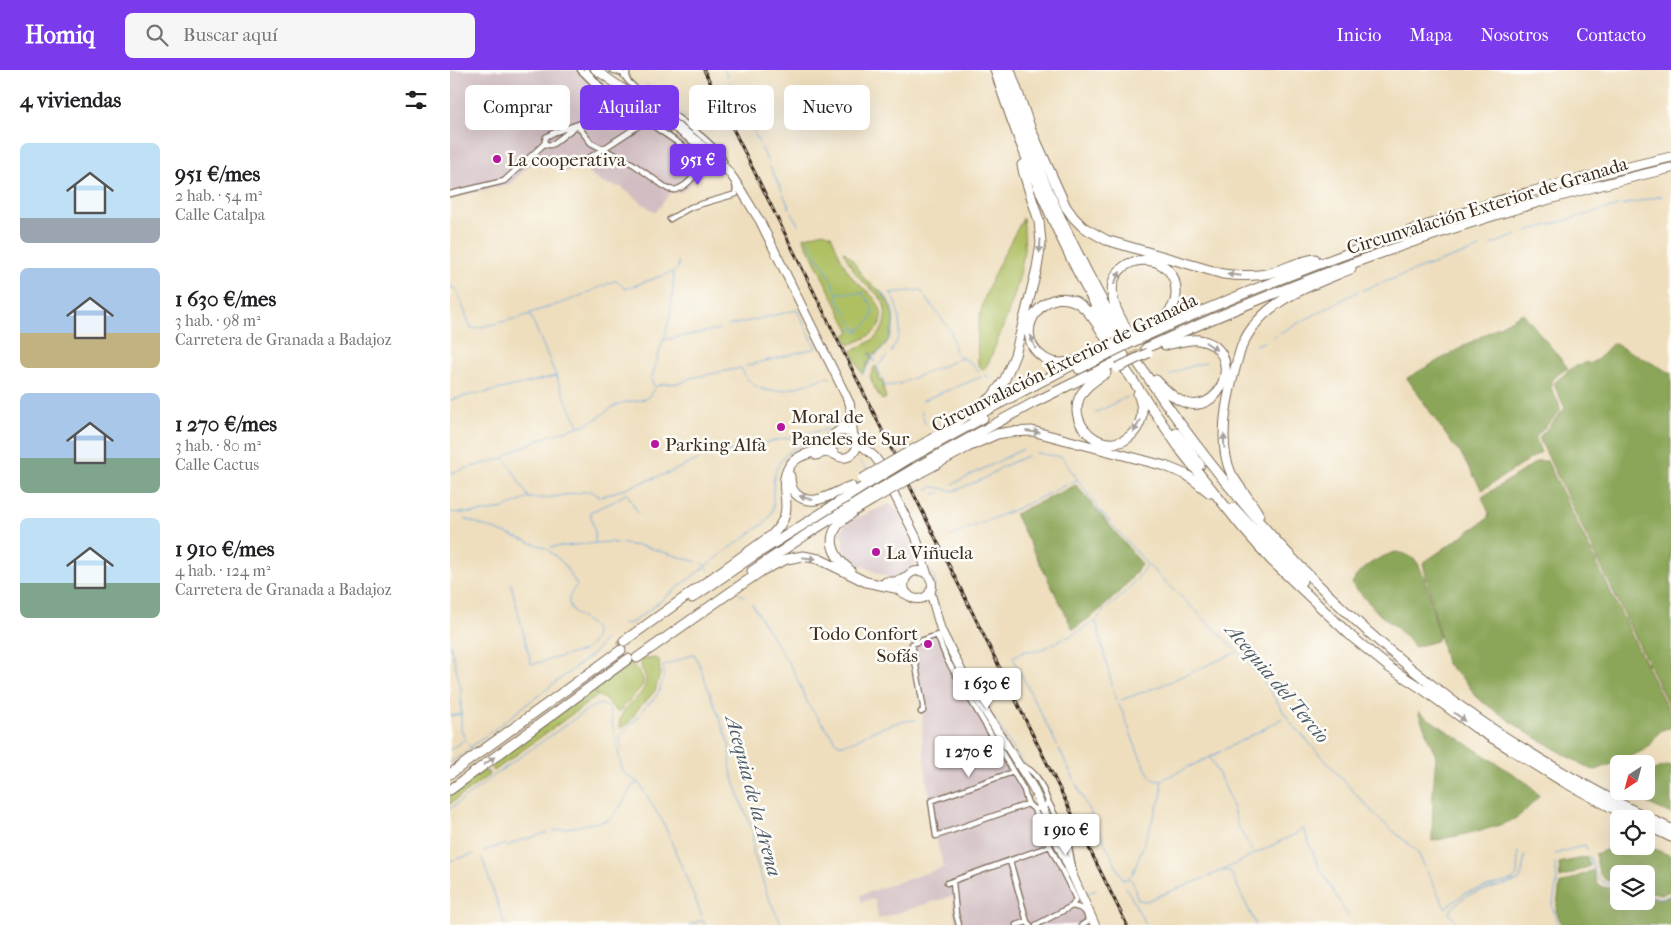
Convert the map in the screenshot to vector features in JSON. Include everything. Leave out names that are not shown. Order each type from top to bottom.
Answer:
[{"type":"highway","points":[[596,70],[618,85]]},
{"type":"highway","points":[[600,70],[620,85]]},
{"type":"highway","points":[[990,70],[1022,165],[1059,249],[1100,328]]},
{"type":"highway","points":[[995,70],[1024,154],[1053,223],[1087,290],[1127,351],[1187,434],[1257,522],[1322,590],[1404,663],[1473,715],[1530,753],[1609,798],[1671,828]]},
{"type":"highway","points":[[1004,70],[1030,146],[1055,207],[1127,351],[1170,425],[1227,499],[1264,542],[1330,608],[1424,690]]},
{"type":"highway","points":[[1010,70],[1064,214],[1099,284],[1123,323]]},
{"type":"highway","points":[[679,128],[724,164],[739,179],[757,212],[846,397],[852,414],[853,434],[857,442],[874,456],[880,464]]},
{"type":"highway","points":[[1034,136],[1066,207],[1083,227],[1106,240],[1223,274],[1236,276],[1260,275],[1306,260],[1315,259]]},
{"type":"highway","name":"Circunvalación Exterior de Granada","points":[[632,658],[710,599],[783,549],[1033,403],[1127,351],[1221,303],[1324,262],[1489,204],[1551,186],[1671,157]]},
{"type":"highway","points":[[724,164],[740,193],[760,221]]},
{"type":"highway","points":[[909,456],[992,397],[1005,379],[1014,355],[1037,268],[1041,243],[1039,221],[1022,165]]},
{"type":"highway","name":"Circunvalación Exterior de Granada","points":[[622,646],[864,482],[909,456],[1018,399],[1127,351],[1281,290],[1406,244],[1581,190],[1671,168]]},
{"type":"highway","points":[[1148,328],[1315,259],[1433,218],[1489,204]]},
{"type":"highway","points":[[1165,345],[1252,308],[1451,230]]},
{"type":"highway","points":[[1127,351],[1123,323],[1113,299],[1112,291],[1115,279],[1118,273],[1128,264],[1151,260],[1159,263],[1171,273],[1174,280],[1175,302],[1168,314],[1148,328],[1127,351],[1106,373],[1083,392],[1080,398],[1078,418],[1084,431],[1089,436],[1103,442],[1110,443],[1122,440],[1132,434],[1140,423],[1142,402],[1133,380],[1127,351]]},
{"type":"highway","points":[[1259,515],[1236,482],[1224,451],[1225,419],[1237,360],[1244,339],[1262,315],[1282,300],[1312,285]]},
{"type":"highway","points":[[1100,328],[1086,309],[1073,300],[1058,298],[1045,303],[1035,312],[1032,318],[1030,339],[1042,356],[1048,360],[1061,363],[1088,357],[1127,351],[1165,345],[1190,339],[1197,339],[1210,343],[1223,359],[1225,379],[1220,390],[1204,402],[1191,404],[1178,400],[1127,351],[1100,328]]},
{"type":"highway","points":[[930,440],[1088,357]]},
{"type":"highway","points":[[938,462],[1036,408],[1106,373]]},
{"type":"highway","points":[[1133,380],[1182,452],[1241,526]]},
{"type":"highway","points":[[1156,380],[1221,470],[1259,515],[1304,563],[1374,632],[1436,686],[1511,739],[1562,770],[1671,828]]},
{"type":"highway","points":[[839,431],[852,414]]},
{"type":"highway","points":[[760,544],[777,529],[784,519],[787,505],[785,481],[790,464],[799,457],[819,450],[830,440],[834,433],[847,430],[853,434]]},
{"type":"highway","points":[[917,471],[997,434],[1020,431],[1049,435],[1176,470],[1204,488],[1277,566],[1352,637],[1390,668],[1476,728],[1530,762],[1617,810]]},
{"type":"highway","points":[[830,440],[830,447],[834,454]]},
{"type":"highway","points":[[853,454],[856,450],[857,442]]},
{"type":"highway","points":[[864,482],[823,498],[809,500],[799,496],[791,487],[790,482],[791,472],[797,464],[807,458],[820,454],[834,454],[843,457],[864,453],[874,456]]},
{"type":"highway","points":[[450,774],[556,696],[561,690],[706,581],[851,486]]},
{"type":"highway","points":[[894,492],[908,518],[931,582],[930,591],[939,632],[966,682],[1018,765],[1028,788],[1042,808],[1076,888],[1095,925]]},
{"type":"highway","points":[[873,497],[838,526],[833,536],[833,550],[839,560],[858,574],[876,581],[896,582],[914,571],[920,549]]},
{"type":"highway","points":[[450,790],[632,658],[810,538],[854,512]]},
{"type":"highway","points":[[763,570],[787,559],[811,557],[829,563],[866,582],[895,588],[912,598],[924,597],[930,591]]},
{"type":"highway","points":[[914,571],[927,574]]},
{"type":"highway","points":[[906,577],[904,588],[908,595]]},
{"type":"highway","points":[[921,598],[936,612]]},
{"type":"highway","points":[[1655,829],[1671,837]]},
{"type":"street","points":[[580,70],[594,85]]},
{"type":"street","points":[[586,70],[599,85]]},
{"type":"street","points":[[602,85],[604,77],[614,70],[622,72],[627,80],[700,136],[721,155],[724,164]]},
{"type":"street","points":[[627,85],[628,70]]},
{"type":"street","points":[[544,144],[553,144],[580,123]]},
{"type":"street","points":[[450,194],[504,181],[544,144],[545,139],[553,133],[580,124]]},
{"type":"street","points":[[577,125],[586,139],[601,149],[637,167],[668,188],[675,190],[690,180],[699,165],[698,160],[696,155],[659,130]]},
{"type":"street","points":[[580,164],[632,130]]},
{"type":"street","points":[[672,130],[682,135]]},
{"type":"street","points":[[675,130],[724,164]]},
{"type":"street","points":[[670,219],[691,207],[740,193]]},
{"type":"street","points":[[921,712],[923,711],[923,705],[912,644],[939,632]]},
{"type":"street","points":[[939,632],[938,641],[952,668],[1013,772],[1028,788]]},
{"type":"street","points":[[1018,765],[1028,768],[1034,773],[1068,841],[1076,888],[1076,899],[1072,906],[1036,925]]},
{"type":"street","points":[[1013,772],[931,801],[936,836],[1028,804]]},
{"type":"street","points":[[1028,788],[1040,785]]},
{"type":"street","points":[[1028,788],[1026,797],[1028,804],[1033,807],[1042,808],[1046,806],[1048,801]]},
{"type":"street","points":[[1033,807],[1043,826],[1050,846],[1076,888]]},
{"type":"street","points":[[947,883],[1050,846]]},
{"type":"street","points":[[1010,861],[1028,923],[1016,925]]},
{"type":"street","points":[[953,882],[959,925]]},
{"type":"street","points":[[1072,906],[1082,908],[1089,914],[1088,921],[1083,925]]},
{"type":"shaded area","points":[[450,70],[579,70],[602,85],[580,85],[580,130],[667,130],[706,158],[695,181],[681,192],[670,193],[655,213],[621,187],[602,183],[581,167],[561,174],[544,152],[510,184],[450,198]]},
{"type":"shaded area","points":[[889,504],[898,509],[918,555],[917,563],[913,568],[893,579],[850,560],[846,556],[843,547],[843,539],[838,534],[846,524],[854,519]]},
{"type":"shaded area","points":[[938,633],[972,700],[1052,843],[1091,925],[956,925],[952,896],[878,919],[875,898],[862,902],[860,895],[944,867],[932,825],[922,740],[923,711],[910,642]]},
{"type":"green space","points":[[1023,218],[1024,246],[1019,279],[1000,335],[989,362],[983,370],[978,364],[980,314],[995,272]]},
{"type":"green space","points":[[823,232],[831,235],[848,272],[874,298],[881,312],[880,325],[876,330],[872,334],[849,345],[845,335],[850,332],[803,238]]},
{"type":"green space","points":[[843,251],[852,260],[864,278],[882,293],[892,312],[893,320],[890,337],[879,351],[872,356],[871,353],[869,354],[872,359],[862,374],[851,351],[868,343],[881,331],[884,325],[885,308],[879,297],[855,272]]},
{"type":"green space","points":[[1523,313],[1568,368],[1555,377],[1551,384],[1560,411],[1535,438],[1541,452],[1482,490],[1461,454],[1407,378]]},
{"type":"green space","points":[[1613,343],[1671,373],[1671,711],[1539,438],[1565,408],[1555,387],[1555,382],[1572,368],[1587,362],[1589,364],[1598,359]]},
{"type":"green space","points":[[875,366],[880,378],[878,379],[879,381],[882,380],[884,387],[886,398],[882,400],[870,376]]},
{"type":"green space","points":[[1538,461],[1547,461],[1671,716],[1671,728],[1666,728],[1660,732],[1644,750],[1634,755],[1610,755],[1610,765],[1596,770],[1590,769],[1526,732],[1477,698],[1467,683],[1446,663],[1423,563],[1487,519],[1489,513],[1482,497]]},
{"type":"green space","points":[[1076,485],[1141,563],[1128,582],[1111,600],[1073,629],[1015,514]]},
{"type":"green space","points":[[1396,552],[1412,558],[1420,568],[1439,637],[1436,641],[1415,647],[1395,626],[1380,615],[1352,584],[1364,568],[1384,556]]},
{"type":"green space","points":[[655,658],[659,660],[660,673],[655,691],[637,710],[629,723],[620,728],[620,719],[624,712],[642,692],[645,685],[646,677],[639,661]]},
{"type":"green space","points":[[631,663],[642,675],[643,685],[617,712],[606,700],[597,695],[594,690]]},
{"type":"green space","points":[[593,690],[597,696],[494,771],[490,766]]},
{"type":"green space","points":[[1418,712],[1530,785],[1539,796],[1522,813],[1508,822],[1487,829],[1432,841],[1436,757]]},
{"type":"green space","points":[[1671,765],[1671,814],[1647,803],[1646,800],[1655,800],[1655,770]]},
{"type":"green space","points":[[485,770],[489,775],[450,804],[450,795]]},
{"type":"green space","points":[[1610,847],[1610,855],[1655,855],[1655,849],[1671,856],[1671,891],[1661,894],[1655,893],[1655,865],[1610,865],[1610,881],[1603,878],[1599,871],[1595,854]]},
{"type":"green space","points":[[1587,857],[1590,866],[1560,878],[1559,863]]},
{"type":"green space","points":[[1593,870],[1598,884],[1610,888],[1610,910],[1655,910],[1655,898],[1660,899],[1671,896],[1671,925],[1562,925],[1556,911],[1560,884]]},
{"type":"waterway","points":[[724,70],[728,77]]},
{"type":"waterway","points":[[646,84],[689,119]]},
{"type":"waterway","points":[[753,130],[759,143]]},
{"type":"waterway","points":[[761,147],[768,162]]},
{"type":"waterway","points":[[770,167],[782,191]]},
{"type":"waterway","points":[[783,194],[790,209]]},
{"type":"waterway","points":[[1622,205],[1662,196]]},
{"type":"waterway","points":[[1527,231],[1618,206]]},
{"type":"waterway","points":[[792,213],[798,225]]},
{"type":"waterway","points":[[1490,245],[1517,235]]},
{"type":"waterway","points":[[807,239],[829,276],[837,293],[838,301],[848,316]]},
{"type":"waterway","points":[[1363,290],[1480,248]]},
{"type":"waterway","points":[[530,313],[568,301],[614,281],[617,281],[625,289],[676,270],[678,268],[678,261]]},
{"type":"waterway","points":[[664,340],[670,317],[674,277],[672,273]]},
{"type":"waterway","points":[[450,286],[457,291],[471,328],[530,314],[567,402],[579,425]]},
{"type":"waterway","points":[[890,293],[921,290],[923,294]]},
{"type":"waterway","points":[[1280,333],[1359,291]]},
{"type":"waterway","points":[[872,358],[886,344],[893,328],[894,320],[893,311],[889,303],[884,294],[879,292]]},
{"type":"waterway","points":[[838,293],[864,293]]},
{"type":"waterway","points":[[857,331],[864,327],[873,313],[870,304],[862,293]]},
{"type":"waterway","points":[[891,293],[899,315],[900,330],[891,352]]},
{"type":"waterway","points":[[925,297],[951,331],[955,352],[971,363],[979,372]]},
{"type":"waterway","points":[[727,326],[797,310],[816,348],[746,366]]},
{"type":"waterway","points":[[850,320],[853,324]]},
{"type":"waterway","points":[[849,331],[855,327],[858,332]]},
{"type":"waterway","points":[[654,386],[651,380],[663,340],[719,329]]},
{"type":"waterway","points":[[1256,345],[1264,342]]},
{"type":"waterway","points":[[870,354],[875,362]]},
{"type":"waterway","points":[[887,356],[877,367],[885,386],[899,384],[962,358]]},
{"type":"waterway","points":[[862,375],[873,359]]},
{"type":"waterway","points":[[1169,376],[1182,369],[1206,362]]},
{"type":"waterway","points":[[450,473],[504,458],[508,454],[543,438],[590,423],[617,405],[648,397],[654,387],[663,384],[681,383],[690,378],[741,368],[749,380],[758,387],[768,390],[779,391],[827,377],[830,378]]},
{"type":"waterway","points":[[984,375],[993,379]]},
{"type":"waterway","points":[[450,400],[556,376]]},
{"type":"waterway","points":[[921,401],[981,377]]},
{"type":"waterway","points":[[1095,413],[1127,397]]},
{"type":"waterway","points":[[921,411],[925,424]]},
{"type":"waterway","points":[[505,458],[529,498],[546,498],[590,491],[601,497],[671,472],[706,456],[828,429]]},
{"type":"waterway","points":[[622,624],[631,623],[636,620],[763,524],[772,512],[775,474],[785,455],[797,446],[826,436]]},
{"type":"waterway","points":[[843,437],[851,443]]},
{"type":"waterway","points":[[835,440],[844,444],[850,450]]},
{"type":"waterway","points":[[953,484],[1023,449]]},
{"type":"waterway","name":"Acequia del Tercio","points":[[1036,453],[1062,457],[1101,512],[1147,564],[1238,652],[1264,682],[1291,723],[1378,818],[1417,851],[1445,908],[1465,893],[1513,880],[1517,875],[1518,852]]},
{"type":"waterway","points":[[927,489],[934,487],[954,491],[985,478],[1002,467],[1027,456]]},
{"type":"waterway","points":[[860,461],[869,472]]},
{"type":"waterway","points":[[950,536],[1014,510],[1077,480]]},
{"type":"waterway","points":[[934,494],[941,492]]},
{"type":"waterway","points":[[595,542],[590,512],[613,502],[627,493],[638,513]]},
{"type":"waterway","points":[[450,512],[487,512],[507,507],[528,498]]},
{"type":"waterway","points":[[465,519],[546,548],[563,563],[577,585],[569,599],[570,606],[594,629],[596,634],[594,640],[583,651],[531,663],[511,584]]},
{"type":"waterway","points":[[551,547],[609,542],[646,547],[697,562]]},
{"type":"waterway","points":[[923,546],[925,554]]},
{"type":"waterway","points":[[702,563],[709,570]]},
{"type":"waterway","points":[[1098,618],[1138,578],[1146,565]]},
{"type":"waterway","points":[[930,570],[935,579],[934,592],[945,631]]},
{"type":"waterway","points":[[740,594],[745,597]]},
{"type":"waterway","points":[[752,604],[793,670],[808,704],[838,744],[851,742],[893,724],[916,720]]},
{"type":"waterway","points":[[1057,745],[1013,658],[1014,656],[1026,651],[1038,651],[1096,621],[1116,701]]},
{"type":"waterway","points":[[450,763],[594,653],[605,639]]},
{"type":"waterway","points":[[450,644],[461,688],[461,729],[466,742]]},
{"type":"waterway","points":[[1121,700],[1160,686],[1237,652]]},
{"type":"waterway","name":"Acequia de la Arena","points":[[621,748],[620,739],[622,733],[655,698],[659,691],[664,675],[663,666],[694,654],[729,744],[731,771],[753,831],[753,851],[768,897],[782,925]]},
{"type":"waterway","points":[[969,679],[1025,764]]},
{"type":"waterway","points":[[582,699],[586,703]]},
{"type":"waterway","points":[[1118,703],[1145,767],[1150,776],[1156,781],[1160,780]]},
{"type":"waterway","points":[[492,777],[588,709],[599,704],[604,705],[609,709],[622,769],[624,773],[639,783],[664,824],[702,916]]},
{"type":"waterway","points":[[450,716],[461,714]]},
{"type":"waterway","points":[[1059,749],[1123,880],[1129,878],[1134,884],[1139,900],[1146,901],[1215,874],[1254,854],[1238,826],[1228,793],[1210,757],[1282,718]]},
{"type":"waterway","points":[[450,750],[464,740]]},
{"type":"waterway","points":[[468,744],[473,749]]},
{"type":"waterway","points":[[1129,877],[1133,873],[1162,794],[1161,780],[1210,757]]},
{"type":"waterway","points":[[1029,772],[1035,782]]},
{"type":"waterway","points":[[450,809],[491,778]]},
{"type":"waterway","points":[[553,831],[609,820],[622,804],[633,785],[639,783]]},
{"type":"waterway","points":[[1037,787],[1045,803]]},
{"type":"waterway","points":[[1048,811],[1064,847]]},
{"type":"waterway","points":[[1255,854],[1303,828],[1319,867],[1348,916]]},
{"type":"waterway","points":[[507,847],[515,842],[547,833]]},
{"type":"waterway","points":[[484,851],[506,844]]},
{"type":"waterway","points":[[1555,854],[1585,845],[1587,850]]},
{"type":"waterway","points":[[450,861],[474,854]]},
{"type":"waterway","points":[[1589,855],[1595,873],[1601,880],[1610,885]]},
{"type":"waterway","points":[[1458,925],[1449,913],[1455,905],[1468,895],[1518,881],[1521,877],[1525,856]]},
{"type":"waterway","points":[[482,858],[505,925]]},
{"type":"waterway","points":[[1555,863],[1557,882],[1552,907],[1559,925]]},
{"type":"waterway","points":[[1075,866],[1081,886]]},
{"type":"waterway","points":[[1221,871],[1230,871],[1256,925]]},
{"type":"waterway","points":[[1126,887],[1146,925]]},
{"type":"waterway","points":[[1085,894],[1097,890]]},
{"type":"waterway","points":[[1655,897],[1661,898],[1671,895]]},
{"type":"waterway","points":[[689,925],[703,920],[705,925]]},
{"type":"tunnel","points":[[1138,349],[1144,360]]},
{"type":"tunnel","points":[[1132,352],[1138,363]]},
{"type":"tunnel","points":[[618,646],[624,641]]},
{"type":"railway","points":[[704,70],[1127,925]]},
{"type":"place","name":"La cooperativa","points":[[497,159]]},
{"type":"place","name":"Moral de Paneles de Sur","points":[[781,427]]},
{"type":"place","name":"Parking Alfa","points":[[655,444]]},
{"type":"place","name":"La Viñuela","points":[[876,552]]},
{"type":"place","name":"Todo Confort Sofás","points":[[928,644]]}]
